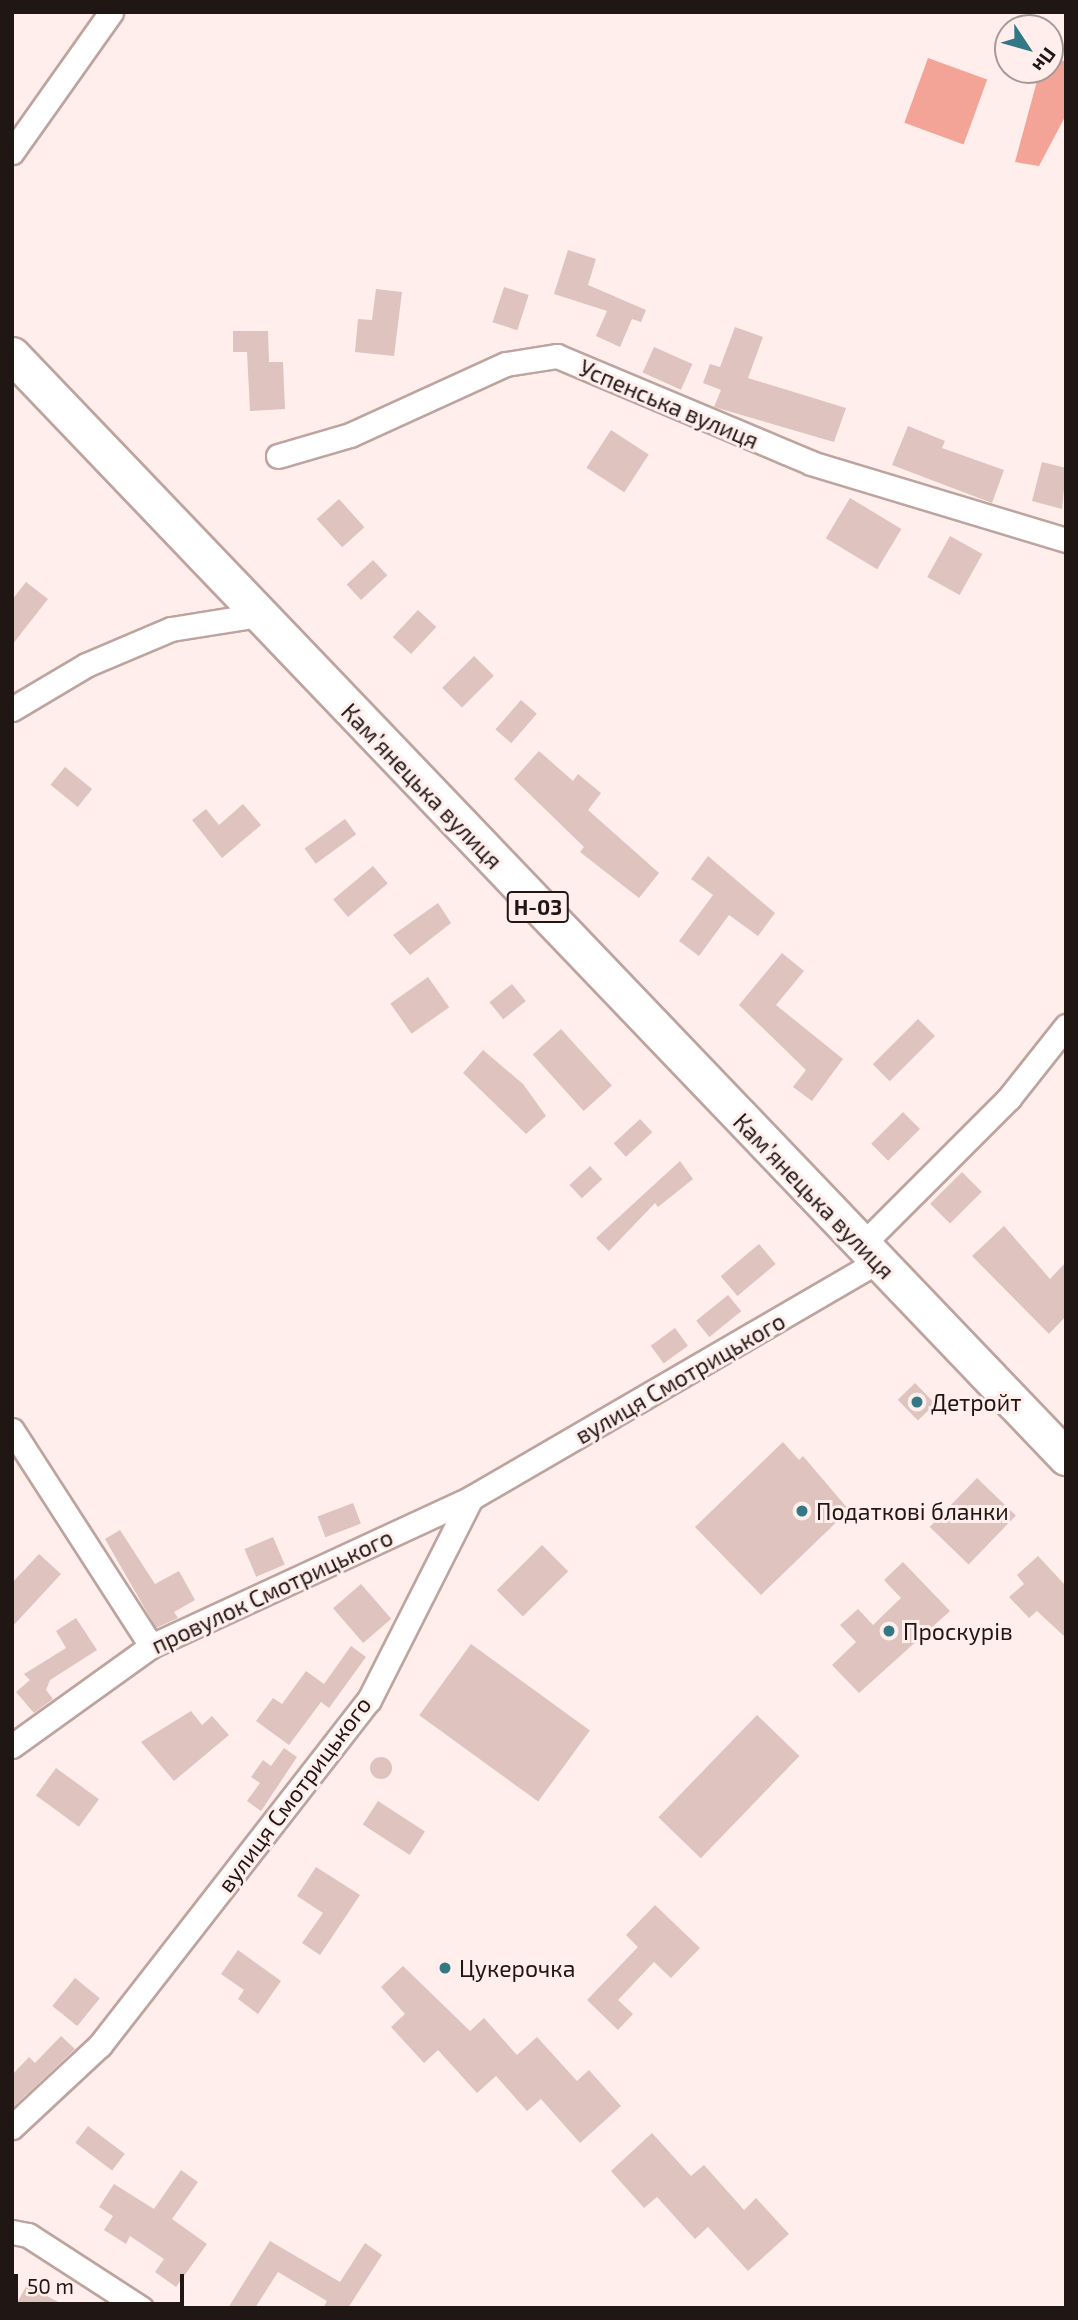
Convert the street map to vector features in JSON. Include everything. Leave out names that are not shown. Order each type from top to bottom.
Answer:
[{"type":"main road","name":"Камʼянецька вулиця","points":[[12,355],[1066,1457]]},
{"type":"street","points":[[12,152],[111,12]]},
{"type":"street","name":"Успенська вулиця","points":[[278,456],[349,435],[506,364],[557,356],[811,463],[1066,540]]},
{"type":"street","points":[[12,709],[86,665],[171,629],[258,615]]},
{"type":"street","name":"вулиця Смотрицького","points":[[12,2127],[100,2045],[369,1700],[471,1498],[869,1254],[1009,1098],[1066,1026]]},
{"type":"street","points":[[12,1430],[151,1646]]},
{"type":"street","name":"провулок Смотрицького","points":[[12,1746],[151,1646],[471,1498]]},
{"type":"street","points":[[12,2232],[28,2235],[141,2308]]},
{"type":"shaded area","points":[[928,58],[987,80],[964,144],[904,123]]},
{"type":"shaded area","points":[[1066,61],[1066,115],[1039,166],[1015,162],[1036,84],[1064,84]]},
{"type":"building","points":[[568,250],[596,259],[588,285],[646,310],[641,322],[632,319],[620,347],[596,336],[607,311],[554,294]]},
{"type":"building","points":[[504,287],[529,295],[517,330],[493,322]]},
{"type":"building","points":[[376,289],[402,292],[394,356],[355,352],[358,319],[372,320]]},
{"type":"building","points":[[735,327],[763,337],[748,378],[846,408],[834,442],[714,407],[721,390],[703,383],[710,364],[720,367]]},
{"type":"building","points":[[233,331],[268,331],[269,362],[283,362],[285,409],[250,411],[247,352],[233,352]]},
{"type":"building","points":[[654,347],[692,364],[681,390],[643,373]]},
{"type":"building","points":[[908,426],[945,441],[942,448],[1004,470],[992,503],[892,465]]},
{"type":"building","points":[[611,430],[649,455],[624,492],[586,468]]},
{"type":"building","points":[[1042,462],[1066,468],[1062,509],[1032,501]]},
{"type":"building","points":[[850,498],[901,529],[877,569],[826,538]]},
{"type":"building","points":[[339,499],[364,527],[342,547],[317,519]]},
{"type":"building","points":[[950,536],[982,554],[960,595],[927,577]]},
{"type":"building","points":[[373,560],[387,575],[361,600],[347,585]]},
{"type":"building","points":[[26,582],[48,599],[12,645],[12,600]]},
{"type":"building","points":[[418,610],[436,627],[411,654],[393,637]]},
{"type":"building","points":[[474,656],[494,676],[462,708],[442,688]]},
{"type":"building","points":[[521,700],[537,714],[511,743],[495,729]]},
{"type":"building","points":[[539,751],[573,781],[578,774],[601,793],[588,810],[659,873],[639,898],[580,852],[584,847],[514,779]]},
{"type":"building","points":[[65,767],[92,789],[78,807],[51,785]]},
{"type":"building","points":[[243,804],[261,825],[222,858],[192,820],[206,809],[219,825]]},
{"type":"building","points":[[345,819],[356,834],[316,864],[305,848]]},
{"type":"building","points":[[708,856],[775,913],[758,936],[729,915],[699,956],[679,941],[713,895],[691,879]]},
{"type":"building","points":[[373,866],[388,884],[348,917],[333,899]]},
{"type":"building","points":[[438,903],[451,923],[410,955],[393,935]]},
{"type":"building","points":[[782,953],[804,971],[776,1005],[843,1059],[812,1101],[793,1087],[806,1070],[739,1005]]},
{"type":"building","points":[[428,977],[449,1007],[412,1034],[390,1003]]},
{"type":"building","points":[[512,984],[526,1001],[503,1019],[489,1002]]},
{"type":"building","points":[[918,1019],[935,1036],[890,1081],[873,1064]]},
{"type":"building","points":[[561,1029],[612,1085],[584,1111],[533,1054]]},
{"type":"building","points":[[483,1050],[523,1084],[546,1116],[526,1134],[463,1073]]},
{"type":"building","points":[[903,1112],[920,1129],[888,1161],[871,1144]]},
{"type":"building","points":[[640,1119],[652,1132],[626,1157],[614,1144]]},
{"type":"building","points":[[680,1161],[693,1179],[658,1207],[655,1203],[609,1251],[596,1238]]},
{"type":"building","points":[[590,1166],[602,1179],[582,1198],[570,1185]]},
{"type":"building","points":[[962,1172],[982,1192],[950,1224],[930,1204]]},
{"type":"building","points":[[1004,1226],[1050,1279],[1066,1262],[1066,1316],[1049,1334],[972,1256]]},
{"type":"building","points":[[759,1244],[776,1264],[737,1296],[721,1276]]},
{"type":"building","points":[[728,1295],[741,1311],[709,1337],[696,1321]]},
{"type":"building","points":[[675,1328],[688,1346],[664,1363],[651,1346]]},
{"type":"building","points":[[915,1383],[935,1404],[918,1421],[898,1400]]},
{"type":"building","points":[[783,1442],[799,1460],[803,1456],[849,1510],[761,1595],[695,1527]]},
{"type":"building","points":[[977,1478],[1016,1516],[969,1564],[930,1527]]},
{"type":"building","points":[[353,1503],[361,1524],[325,1537],[318,1517]]},
{"type":"building","points":[[120,1530],[155,1584],[179,1571],[195,1600],[174,1612],[178,1618],[156,1628],[105,1539]]},
{"type":"building","points":[[273,1537],[285,1565],[256,1577],[244,1549]]},
{"type":"building","points":[[542,1545],[568,1571],[523,1616],[497,1590]]},
{"type":"building","points":[[39,1554],[61,1574],[12,1627],[12,1583]]},
{"type":"building","points":[[1038,1556],[1066,1586],[1066,1638],[1037,1611],[1029,1618],[1009,1597],[1024,1584],[1017,1575]]},
{"type":"building","points":[[903,1562],[950,1611],[859,1693],[832,1665],[856,1642],[840,1625],[858,1609],[873,1625],[901,1598],[884,1580]]},
{"type":"building","points":[[361,1584],[391,1619],[363,1643],[333,1608]]},
{"type":"building","points":[[76,1618],[97,1650],[50,1680],[46,1690],[53,1699],[34,1713],[16,1692],[30,1680],[24,1674],[66,1648],[56,1631]]},
{"type":"building","points":[[471,1644],[590,1730],[538,1802],[419,1715]]},
{"type":"building","points":[[351,1646],[366,1657],[329,1708],[321,1702],[289,1745],[256,1721],[273,1698],[282,1704],[306,1671],[324,1684]]},
{"type":"building","points":[[191,1711],[202,1725],[212,1716],[229,1735],[174,1781],[141,1742]]},
{"type":"building","points":[[757,1715],[799,1756],[701,1858],[658,1817]]},
{"type":"building","points":[[284,1748],[297,1757],[261,1811],[247,1801],[260,1783],[251,1777],[263,1760],[271,1766]]},
{"type":"building","points":[[381,1757],[389,1760],[392,1768],[389,1776],[381,1779],[373,1776],[370,1768],[373,1760]]},
{"type":"building","points":[[56,1768],[99,1799],[79,1827],[36,1796]]},
{"type":"building","points":[[378,1801],[425,1831],[410,1855],[363,1824]]},
{"type":"building","points":[[316,1867],[360,1895],[320,1955],[302,1943],[323,1913],[297,1896]]},
{"type":"building","points":[[655,1905],[700,1948],[671,1978],[654,1962],[618,2000],[633,2014],[618,2030],[587,2000],[638,1947],[626,1935]]},
{"type":"building","points":[[238,1950],[281,1981],[258,2014],[238,1999],[244,1990],[221,1974]]},
{"type":"building","points":[[403,1966],[470,2031],[484,2018],[517,2055],[537,2037],[577,2081],[589,2070],[621,2106],[580,2143],[541,2099],[527,2111],[496,2076],[477,2093],[438,2050],[424,2063],[391,2027],[405,2014],[381,1987]]},
{"type":"building","points":[[75,1978],[100,1998],[77,2026],[52,2006]]},
{"type":"building","points":[[61,2036],[75,2049],[12,2108],[12,2075],[29,2057],[35,2063]]},
{"type":"building","points":[[88,2126],[125,2154],[112,2170],[75,2143]]},
{"type":"building","points":[[652,2133],[691,2176],[704,2165],[744,2210],[756,2198],[789,2234],[748,2271],[708,2227],[695,2239],[657,2197],[644,2208],[611,2171]]},
{"type":"building","points":[[181,2170],[198,2182],[172,2219],[207,2244],[176,2287],[155,2272],[164,2259],[130,2236],[126,2244],[104,2230],[113,2216],[99,2207],[114,2184],[154,2209]]},
{"type":"building","points":[[270,2241],[340,2282],[365,2243],[382,2255],[348,2308],[323,2308],[327,2301],[278,2272],[255,2308],[228,2308]]},
{"type":"building","points":[[27,2285],[69,2308],[14,2308]]},
{"type":"place","name":"Детройт","points":[[917,1402]]},
{"type":"place","name":"Податкові бланки","points":[[802,1511]]},
{"type":"place","name":"Проскурів","points":[[889,1631]]},
{"type":"place","name":"Цукерочка","points":[[445,1968]]}]
